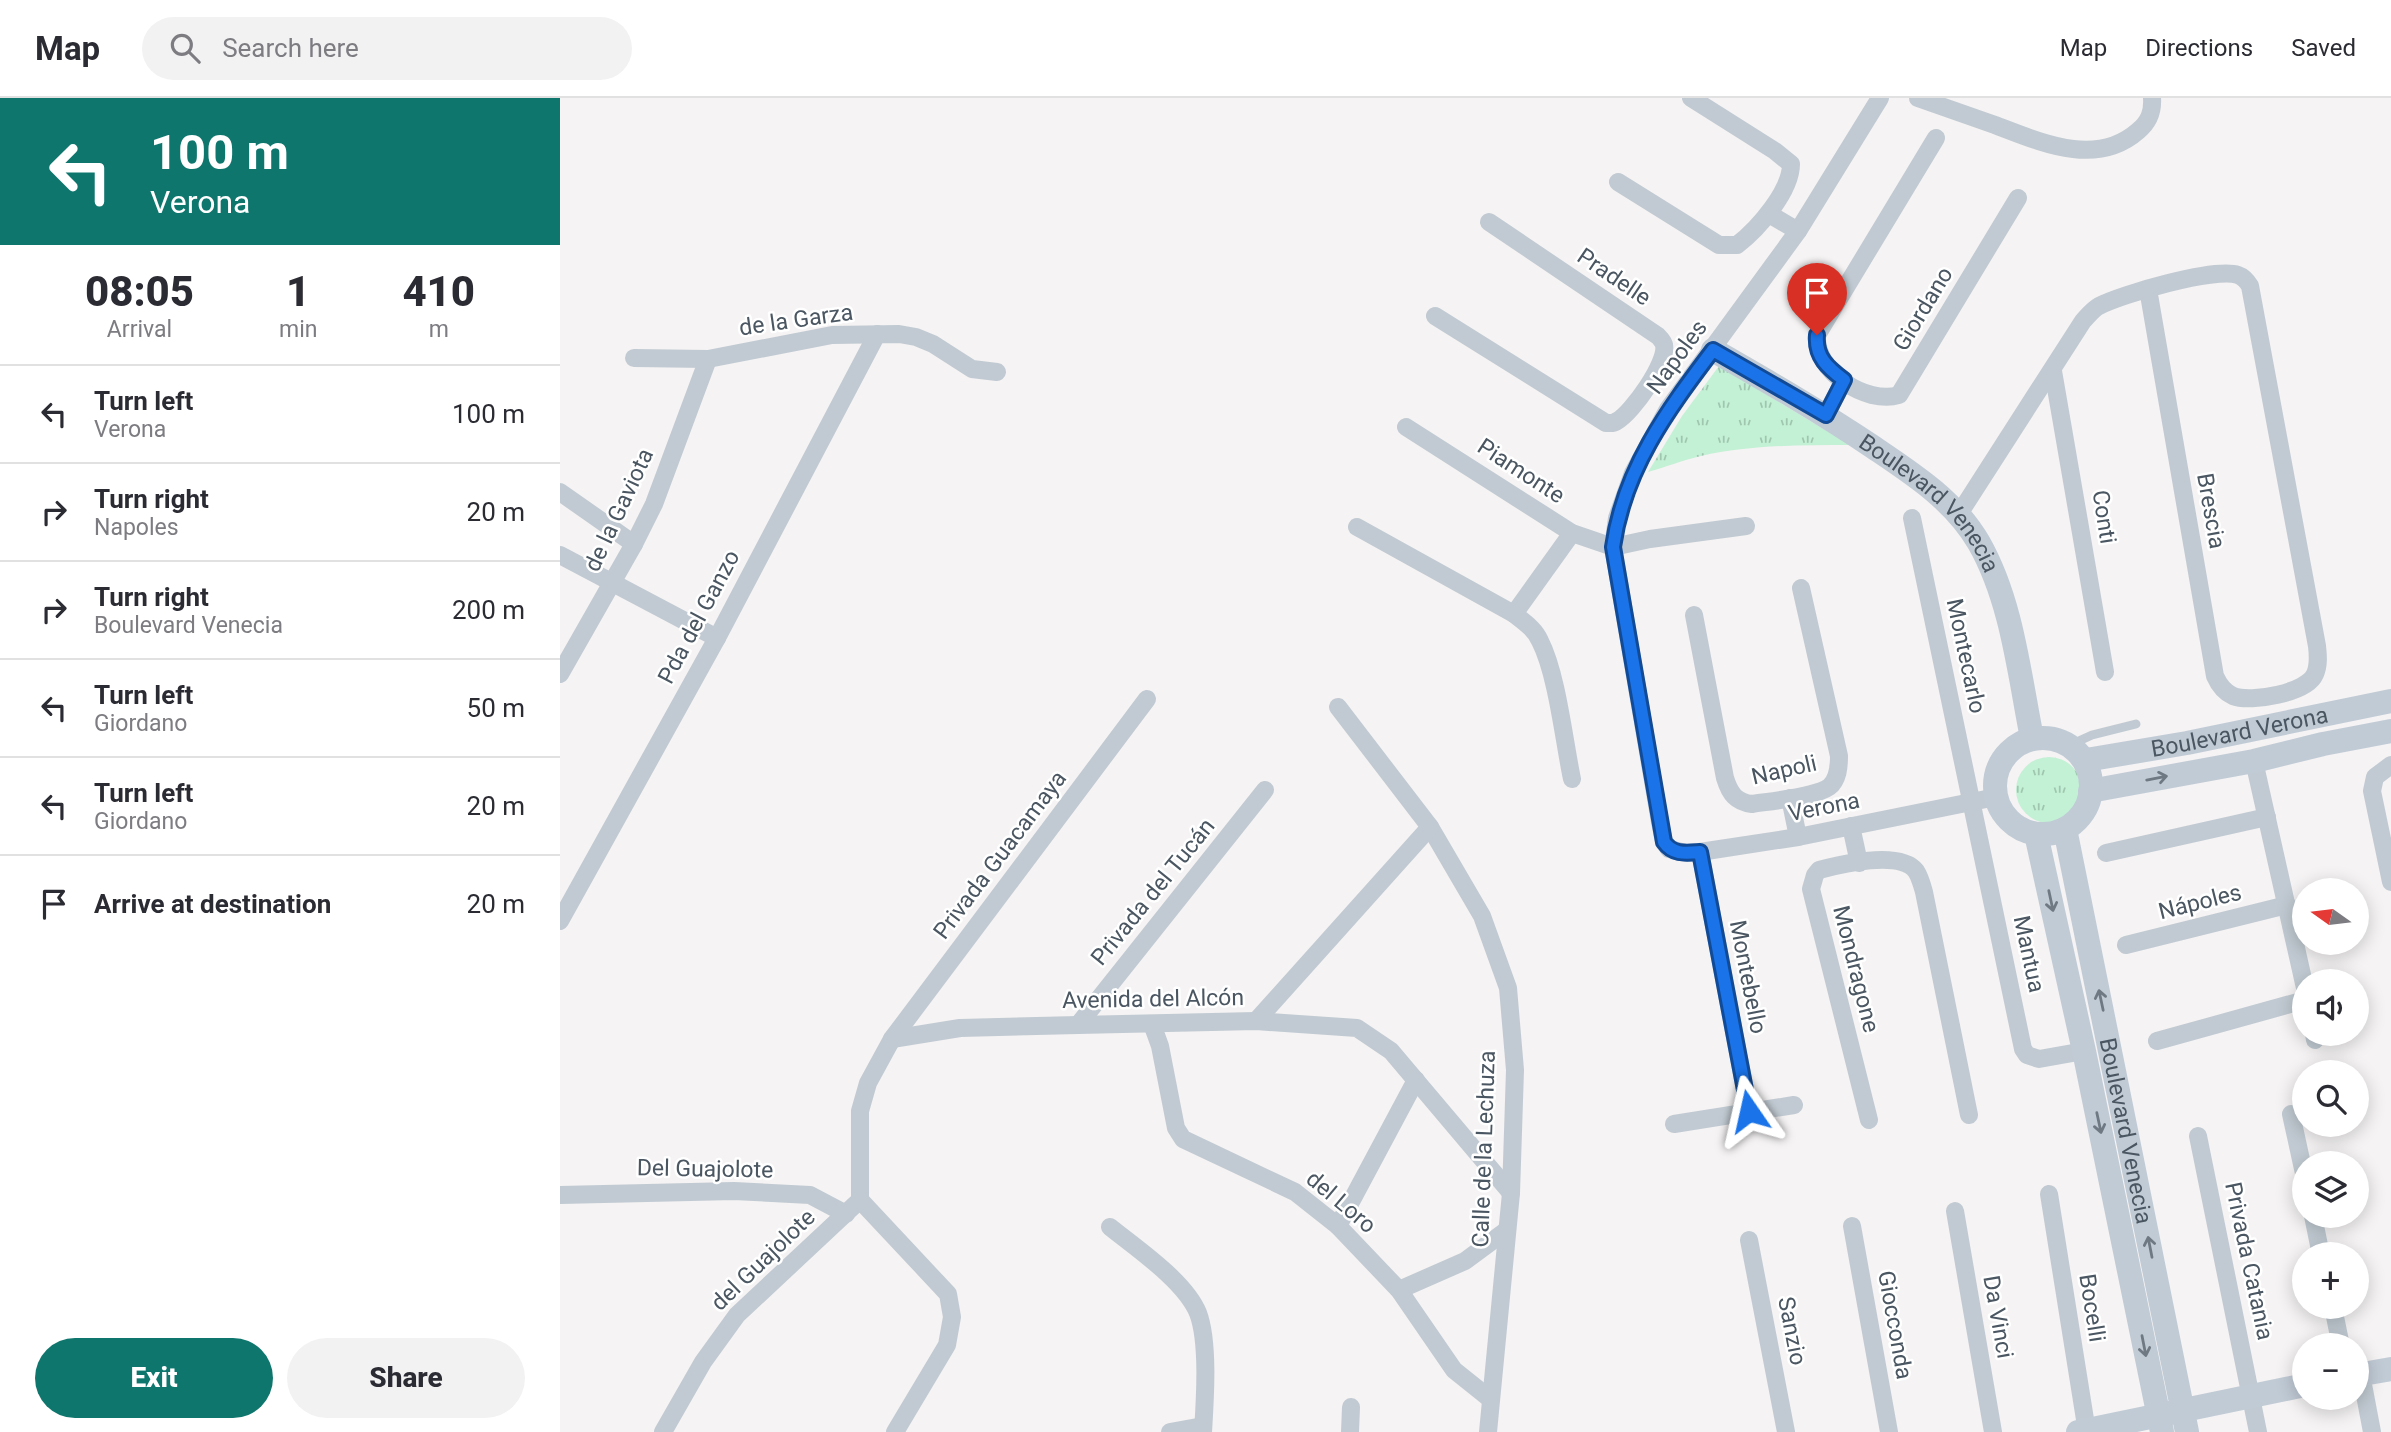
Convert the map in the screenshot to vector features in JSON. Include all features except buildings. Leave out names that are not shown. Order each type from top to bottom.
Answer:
[{"type":"street","points":[[1618,182],[1720,245],[1729,247],[1737,245],[1769,214],[1791,173],[1791,164],[1691,98]]},
{"type":"street","name":"Napoles","points":[[1664,842],[1613,547],[1617,518],[1633,472],[1668,409],[1798,232],[1880,98]]},
{"type":"street","points":[[1918,98],[2056,147],[2075,150],[2093,150],[2130,139],[2147,124],[2153,106],[2152,98]]},
{"type":"street","name":"Giordano","points":[[1936,138],[1817,335],[1816,347],[1819,356],[1829,369],[1844,380],[1878,398],[1899,395],[2018,198]]},
{"type":"street","points":[[1769,214],[1798,232]]},
{"type":"street","name":"Pradelle","points":[[1435,316],[1606,423],[1615,423],[1621,419],[1644,393],[1664,352],[1664,344],[1658,335],[1489,222]]},
{"type":"street","name":"Brescia","points":[[2227,273],[2245,279],[2250,286],[2318,654],[2315,677],[2303,686],[2271,696],[2242,698],[2225,691],[2215,676],[2148,289],[2211,274],[2227,273]]},
{"type":"street","points":[[1959,514],[2083,321],[2095,308],[2118,297],[2148,289]]},
{"type":"street","name":"Pda del Ganzo","points":[[560,921],[717,638],[877,334]]},
{"type":"street","name":"de la Garza","points":[[634,358],[708,359],[832,335],[899,334],[933,344],[972,369],[997,372]]},
{"type":"street","name":"Boulevard Venecia","points":[[1713,350],[1826,415],[1920,479],[1959,514],[1979,544],[2004,604],[2032,738]]},
{"type":"street","name":"de la Gaviota","points":[[560,674],[654,504],[708,359]]},
{"type":"street","name":"Conti","points":[[2053,371],[2105,672]]},
{"type":"street","points":[[1826,415],[1844,380]]},
{"type":"street","points":[[1644,393],[1668,409]]},
{"type":"street","name":"Piamonte","points":[[1406,426],[1572,534],[1613,547]]},
{"type":"street","points":[[560,492],[634,544]]},
{"type":"street","name":"Montecarlo","points":[[1912,518],[1984,801]]},
{"type":"street","points":[[1613,547],[1650,539],[1746,526]]},
{"type":"street","points":[[1357,527],[1514,614],[1530,626],[1540,641],[1554,689],[1572,779]]},
{"type":"street","points":[[1514,614],[1572,534]]},
{"type":"street","points":[[560,555],[717,638]]},
{"type":"street","name":"Napoli","points":[[1694,615],[1729,790],[1735,799],[1752,804],[1790,798],[1829,787],[1839,768],[1837,741],[1801,588]]},
{"type":"street","points":[[2271,696],[2278,725]]},
{"type":"street","name":"Privada Guacamaya","points":[[892,1039],[1147,699]]},
{"type":"street","name":"Boulevard Verona","points":[[2078,753],[2278,725],[2391,701]]},
{"type":"street","name":"Calle de la Lechuza","points":[[1338,708],[1430,827],[1482,916],[1508,988],[1515,1070],[1511,1193],[1489,1398],[1488,1432]]},
{"type":"street","name":"Boulevard Verona","points":[[2090,791],[2254,761],[2391,731]]},
{"type":"street","points":[[2032,738],[2053,738],[2078,753],[2091,777],[2090,791],[2084,812],[2065,830],[2036,834],[2018,828],[1984,801],[1994,782],[1998,766],[2007,753],[2019,744],[2032,738]]},
{"type":"street","points":[[2254,761],[2301,969]]},
{"type":"street","points":[[2391,765],[2375,777],[2372,791],[2391,882]]},
{"type":"street","name":"Privada del Tucán","points":[[1078,1025],[1265,790]]},
{"type":"street","points":[[1790,798],[1797,837]]},
{"type":"street","name":"Verona","points":[[1664,842],[1669,849],[1676,852],[1700,852],[1797,837],[1984,801]]},
{"type":"street","name":"Mantua","points":[[1984,801],[2023,1049],[2027,1055],[2039,1059],[2084,1051]]},
{"type":"street","points":[[2106,853],[2267,817]]},
{"type":"street","points":[[1256,1021],[1430,827]]},
{"type":"street","points":[[1852,827],[1858,863],[1886,859],[1900,861],[1915,870],[1920,881],[1969,1115]]},
{"type":"street","name":"Boulevard Venecia","points":[[2065,830],[2185,1421]]},
{"type":"street","name":"Boulevard Venecia","points":[[2036,834],[2084,1051],[2160,1424]]},
{"type":"street","name":"Montebello","points":[[1700,852],[1749,1111]]},
{"type":"street","name":"Mondragone","points":[[1858,863],[1819,870],[1811,889],[1869,1120]]},
{"type":"street","name":"Nápoles","points":[[2126,945],[2287,905]]},
{"type":"street","points":[[2157,1041],[2292,1004]]},
{"type":"street","name":"Avenida del Alcón","points":[[892,1039],[960,1028],[1078,1025],[1256,1021],[1357,1028],[1391,1051],[1511,1193]]},
{"type":"street","name":"del Loro","points":[[1152,1024],[1160,1046],[1176,1128],[1183,1139],[1294,1192],[1338,1226],[1399,1290],[1454,1370],[1489,1398]]},
{"type":"street","points":[[892,1039],[869,1083],[860,1111],[860,1200],[948,1294],[952,1317],[947,1345],[895,1432]]},
{"type":"street","points":[[1338,1226],[1416,1080]]},
{"type":"street","points":[[1674,1124],[1794,1105]]},
{"type":"street","points":[[2291,1114],[2299,1151]]},
{"type":"street","name":"Privada Catania","points":[[2198,1136],[2258,1432]]},
{"type":"street","name":"Del Guajolote","points":[[560,1195],[734,1191],[810,1195],[846,1214]]},
{"type":"street","name":"Bocelli","points":[[2049,1194],[2084,1431]]},
{"type":"street","name":"del Guajolote","points":[[663,1432],[703,1362],[737,1315],[860,1200]]},
{"type":"street","name":"Da Vinci","points":[[1955,1210],[1993,1432]]},
{"type":"street","name":"Giocconda","points":[[1852,1226],[1889,1432]]},
{"type":"street","points":[[1110,1227],[1172,1277],[1198,1312],[1205,1350],[1203,1429],[1170,1432]]},
{"type":"street","points":[[1399,1290],[1465,1261],[1507,1230]]},
{"type":"street","name":"Sanzio","points":[[1749,1240],[1786,1432]]},
{"type":"street","points":[[2369,1373],[2391,1368]]},
{"type":"street","points":[[2084,1431],[2185,1421],[2251,1396],[2292,1388]]},
{"type":"street","points":[[1350,1432],[1351,1407]]},
{"type":"street","points":[[2367,1410],[2372,1432]]},
{"type":"lane","points":[[2078,753],[2092,735],[2136,724]]},
{"type":"green space","points":[[1719,366],[1850,445],[1719,452],[1648,472],[1682,416]]},
{"type":"green space","points":[[2049,757],[2062,760],[2072,767],[2079,777],[2082,790],[2079,803],[2072,813],[2062,820],[2049,823],[2036,820],[2026,813],[2019,803],[2016,790],[2019,777],[2026,767],[2036,760]]},
{"type":"route","points":[[1749,1111],[1700,852],[1676,852],[1669,849],[1664,842],[1613,547],[1617,518],[1633,472],[1668,409],[1713,350],[1826,415],[1844,380],[1829,369],[1819,356],[1816,347],[1817,335]]}]
